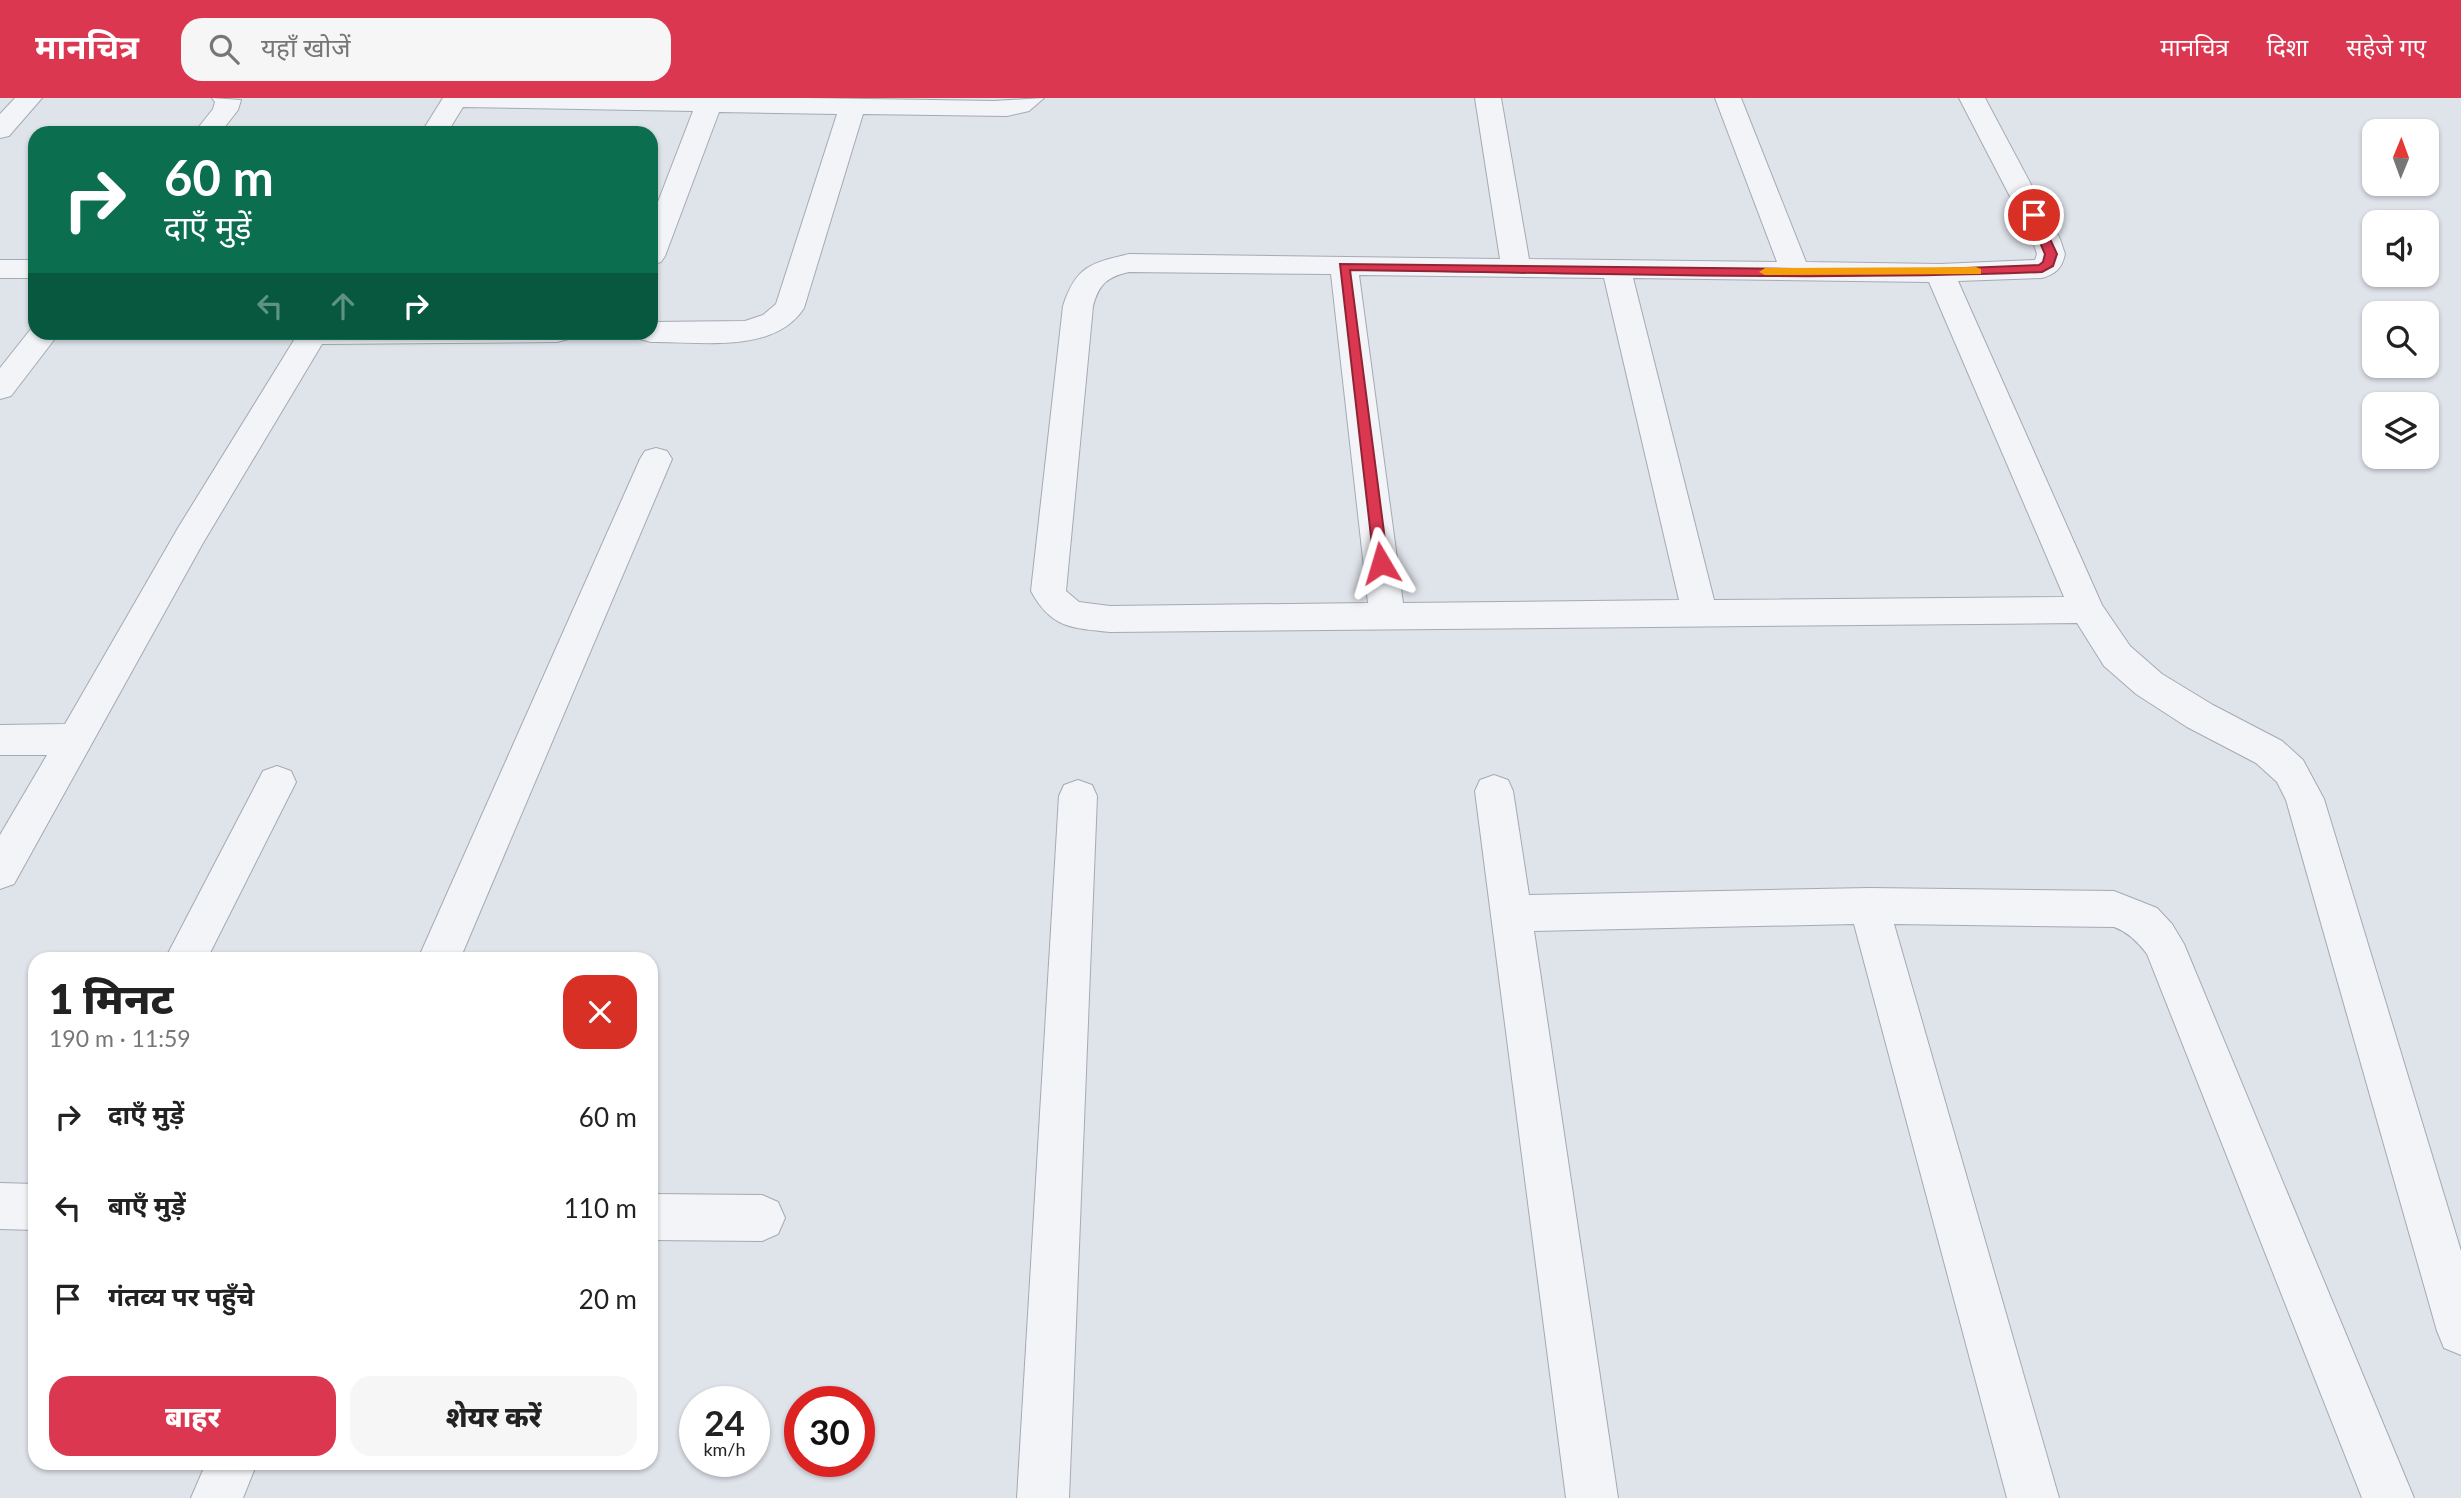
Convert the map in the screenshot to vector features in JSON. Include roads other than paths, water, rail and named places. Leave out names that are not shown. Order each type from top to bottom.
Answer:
[{"type":"street","points":[[0,130],[29,98]]},
{"type":"street","points":[[212,126],[225,110],[228,100],[225,98]]},
{"type":"street","points":[[439,126],[455,99],[1007,109],[1021,105],[1031,98]]},
{"type":"street","points":[[1488,98],[1516,268]]},
{"type":"street","points":[[1728,98],[1794,272]]},
{"type":"street","points":[[1972,98],[2046,239],[2051,254],[2049,263],[2042,269],[1794,272],[1129,263],[1102,270],[1085,282],[1078,306],[1048,591],[1056,606],[1067,613],[1110,619],[2087,610]]},
{"type":"street","points":[[658,238],[709,104]]},
{"type":"street","points":[[658,332],[748,331],[773,322],[789,308],[852,107]]},
{"type":"street","points":[[1344,266],[1387,617]]},
{"type":"street","points":[[0,269],[28,269]]},
{"type":"street","points":[[1616,270],[1700,614]]},
{"type":"street","points":[[1940,272],[2087,610],[2117,656],[2149,684],[2200,716],[2269,752],[2290,771],[2300,789],[2461,1331]]},
{"type":"street","points":[[0,389],[39,340]]},
{"type":"street","points":[[0,872],[190,537],[309,340]]},
{"type":"street","points":[[442,952],[656,459]]},
{"type":"street","points":[[0,740],[75,739]]},
{"type":"street","points":[[190,952],[277,782]]},
{"type":"street","points":[[1494,791],[1592,1498]]},
{"type":"street","points":[[1043,1498],[1078,796]]},
{"type":"street","points":[[1512,914],[1869,906],[2114,909],[2138,916],[2148,923],[2163,944],[2388,1498]]},
{"type":"street","points":[[1869,906],[2033,1498]]},
{"type":"street","points":[[0,1206],[28,1207]]},
{"type":"street","points":[[658,1217],[762,1218]]},
{"type":"street","points":[[218,1498],[229,1470]]}]
